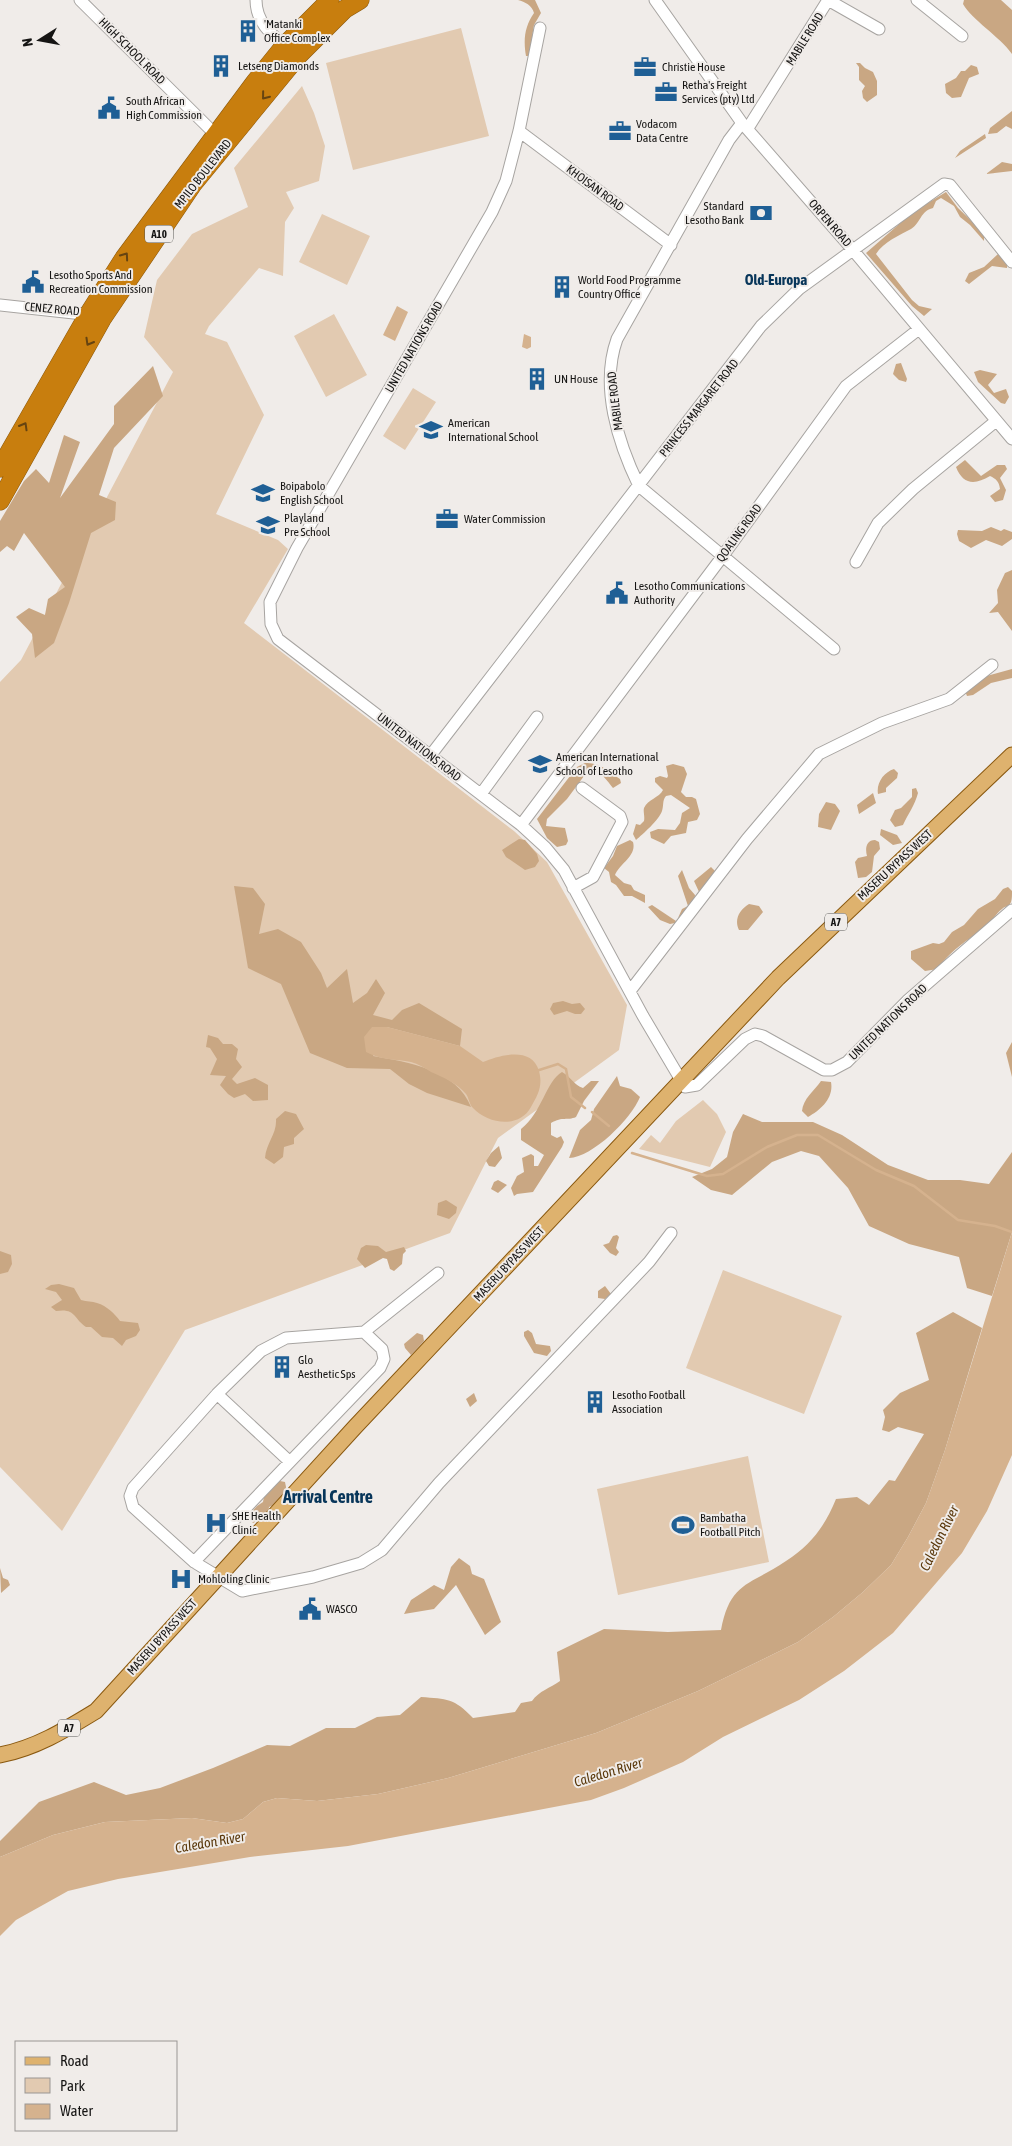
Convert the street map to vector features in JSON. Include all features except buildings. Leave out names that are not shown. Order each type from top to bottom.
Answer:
[{"type":"highway","name":"MPILO BOULEVARD","points":[[0,468],[95,316],[193,184],[220,140],[330,0]]},
{"type":"highway","name":"MPILO BOULEVARD","points":[[291,51],[345,9],[360,0]]},
{"type":"highway","name":"MPILO BOULEVARD","points":[[0,501],[95,316]]},
{"type":"main road","name":"MASERU BYPASS WEST","points":[[0,1755],[22,1751],[46,1740],[96,1710],[354,1427],[778,978],[1012,756]]},
{"type":"street","name":"HIGH SCHOOL ROAD","points":[[80,0],[220,140]]},
{"type":"street","points":[[256,0],[256,11],[266,30],[291,51]]},
{"type":"street","name":"ORPEN ROAD","points":[[655,0],[745,125],[1012,439]]},
{"type":"street","points":[[828,0],[879,29]]},
{"type":"street","name":"MABILE ROAD","points":[[828,0],[745,125],[729,140],[671,245],[632,309],[611,356],[616,426],[625,458],[639,486],[834,649]]},
{"type":"street","points":[[917,0],[962,36]]},
{"type":"street","name":"UNITED NATIONS ROAD","points":[[540,28],[519,131],[506,181],[492,212],[297,548],[270,602],[270,624],[278,639],[521,825],[545,847],[564,870],[680,1082],[685,1087],[697,1085],[745,1039],[754,1034],[763,1036],[824,1070],[832,1070],[847,1062],[907,1001],[1012,910]]},
{"type":"street","name":"KHOISAN ROAD","points":[[519,131],[671,245]]},
{"type":"street","name":"PRINCESS MARGARET ROAD","points":[[430,756],[780,305],[852,249],[944,184],[950,185],[1012,262]]},
{"type":"street","name":"CENEZ ROAD","points":[[0,305],[95,316]]},
{"type":"street","name":"QOALING ROAD","points":[[521,825],[722,557],[846,386],[918,329]]},
{"type":"street","points":[[856,562],[878,523],[913,489],[996,421]]},
{"type":"street","points":[[630,991],[747,839],[819,754],[882,724],[949,699],[992,664]]},
{"type":"street","points":[[481,794],[537,717]]},
{"type":"street","points":[[574,888],[593,877],[622,822],[620,816],[582,788]]},
{"type":"street","points":[[438,1274],[364,1332],[286,1338],[261,1351],[218,1394],[133,1488],[130,1496],[133,1506],[194,1562],[242,1591],[313,1577],[361,1563],[382,1550],[439,1483],[535,1380],[594,1322],[672,1233]]},
{"type":"street","points":[[194,1562],[380,1368],[384,1359],[382,1349],[364,1332]]},
{"type":"street","points":[[218,1394],[289,1461]]},
{"type":"green space","points":[[461,28],[489,136],[353,170],[326,63]]},
{"type":"green space","points":[[302,86],[314,113],[325,146],[319,181],[286,192],[294,208],[285,222],[283,276],[259,268],[209,326],[205,334],[227,342],[264,415],[216,514],[278,540],[288,549],[244,623],[514,831],[547,862],[627,1005],[619,1050],[498,1138],[450,1233],[185,1330],[62,1531],[0,1467],[0,682],[21,660],[173,372],[144,337],[157,280],[192,234],[248,207],[234,168]]},
{"type":"green space","points":[[322,214],[370,236],[347,285],[299,262]]},
{"type":"green space","points":[[334,314],[367,375],[326,397],[294,336]]},
{"type":"green space","points":[[413,388],[436,402],[405,450],[383,436]]},
{"type":"green space","points":[[703,1100],[717,1114],[726,1132],[710,1167],[639,1149],[651,1135],[660,1143],[676,1121]]},
{"type":"green space","points":[[723,1270],[842,1316],[804,1414],[686,1368]]},
{"type":"green space","name":"Bambatha Football Pitch","points":[[748,1456],[769,1562],[618,1595],[597,1489]]},
{"type":"shaded area","points":[[518,0],[535,0],[541,13],[534,25],[529,56],[526,56],[525,38],[527,28],[534,13],[530,6]]},
{"type":"shaded area","points":[[964,0],[1001,0],[1012,10],[1012,54],[1007,47],[967,10],[963,4]]},
{"type":"shaded area","points":[[856,63],[860,63],[873,72],[877,81],[877,95],[867,102],[863,98],[862,91],[865,86],[859,80],[859,67]]},
{"type":"shaded area","points":[[971,65],[977,67],[979,74],[969,78],[961,97],[952,98],[946,93],[945,84],[956,78],[961,71],[965,71]]},
{"type":"shaded area","points":[[1012,111],[1012,129],[1006,126],[997,133],[988,134],[990,128]]},
{"type":"shaded area","points":[[985,134],[986,138],[955,158],[960,151]]},
{"type":"shaded area","points":[[1002,162],[1012,164],[1012,171],[986,174]]},
{"type":"shaded area","points":[[946,192],[958,208],[984,233],[984,241],[960,217],[954,206],[941,198],[936,201],[933,208],[923,214],[917,224],[887,242],[876,254],[912,300],[919,306],[932,309],[924,316],[912,306],[866,253],[913,212]]},
{"type":"shaded area","points":[[998,254],[1007,260],[1007,268],[992,266],[969,284],[965,281],[969,273],[984,267]]},
{"type":"shaded area","points":[[901,363],[907,379],[906,382],[899,380],[893,374],[896,364]]},
{"type":"shaded area","points":[[153,366],[163,396],[114,448],[99,495],[116,502],[115,520],[91,533],[54,643],[35,658],[32,634],[16,617],[29,608],[45,615],[48,599],[65,587],[24,533],[14,551],[7,546],[0,552],[0,521],[24,481],[36,469],[49,483],[64,435],[80,442],[60,498],[114,424],[114,406]]},
{"type":"shaded area","points":[[980,370],[997,374],[988,385],[994,393],[1006,389],[1009,397],[1005,404],[1001,403],[978,382],[974,372]]},
{"type":"shaded area","points":[[965,460],[981,476],[997,465],[1005,465],[1007,469],[1000,478],[1006,490],[1003,500],[995,502],[990,496],[1000,489],[996,479],[990,476],[979,481],[970,482],[962,477],[956,467]]},
{"type":"shaded area","points":[[991,527],[1001,531],[1004,529],[1012,532],[1012,539],[1002,546],[986,540],[971,548],[959,541],[958,530],[982,531]]},
{"type":"shaded area","points":[[1012,570],[1012,631],[998,612],[989,613],[998,603],[997,590],[1005,573]]},
{"type":"shaded area","points":[[1012,669],[1012,678],[991,683],[973,695],[967,696],[965,691],[983,677]]},
{"type":"shaded area","points":[[585,763],[595,764],[604,768],[620,779],[621,783],[613,788],[599,773],[587,772],[567,799],[547,819],[546,826],[565,828],[568,841],[566,845],[557,847],[547,838],[537,819],[570,776],[575,773],[577,767]]},
{"type":"shaded area","points":[[673,764],[684,767],[687,774],[681,792],[686,797],[696,799],[700,814],[697,820],[688,822],[686,833],[671,836],[664,844],[651,838],[650,832],[658,829],[675,830],[680,823],[682,813],[690,808],[671,795],[666,796],[658,818],[636,840],[633,834],[636,824],[640,825],[644,821],[644,808],[663,790],[655,782],[655,778],[660,776],[667,778],[666,766]]},
{"type":"shaded area","points":[[894,769],[898,773],[897,778],[886,788],[886,792],[878,794],[881,778]]},
{"type":"shaded area","points":[[916,788],[917,797],[903,825],[895,827],[890,820],[895,810],[901,808],[912,797],[912,789]]},
{"type":"shaded area","points":[[873,793],[876,803],[859,814],[857,805]]},
{"type":"shaded area","points":[[826,802],[835,804],[840,811],[831,830],[818,827],[819,814]]},
{"type":"shaded area","points":[[881,829],[897,835],[902,843],[893,845],[880,835]]},
{"type":"shaded area","points":[[519,839],[525,840],[537,854],[539,861],[535,867],[525,870],[506,857],[502,850]]},
{"type":"shaded area","points":[[630,840],[633,842],[634,847],[632,852],[615,875],[624,883],[631,885],[634,890],[645,895],[645,903],[632,896],[624,896],[616,885],[611,882],[609,872],[604,868],[613,856],[617,846]]},
{"type":"shaded area","points":[[872,840],[879,842],[880,849],[874,856],[872,872],[866,877],[858,878],[855,862],[858,858],[867,856],[867,845]]},
{"type":"shaded area","points":[[711,867],[716,872],[700,894],[694,881]]},
{"type":"shaded area","points":[[682,870],[689,888],[695,895],[694,905],[678,918],[682,909],[688,906],[678,876]]},
{"type":"shaded area","points":[[234,886],[253,888],[265,904],[259,934],[278,929],[301,942],[321,973],[327,988],[347,969],[353,1003],[367,993],[376,979],[385,993],[373,1015],[392,1020],[402,1010],[419,1003],[462,1029],[460,1046],[387,1027],[373,1056],[416,1065],[443,1076],[455,1084],[464,1094],[471,1107],[427,1093],[409,1084],[390,1069],[347,1068],[310,1053],[281,984],[248,968]]},
{"type":"shaded area","points":[[1008,887],[1012,891],[1009,905],[1003,908],[986,927],[953,952],[938,969],[925,971],[911,959],[911,951],[933,943],[939,944],[944,942],[952,932],[964,925],[978,909],[995,899],[1003,889]]},
{"type":"shaded area","points":[[749,904],[759,906],[763,912],[748,930],[739,930],[738,916]]},
{"type":"shaded area","points":[[652,905],[676,921],[675,923],[670,924],[660,920],[648,907]]},
{"type":"shaded area","points":[[563,1001],[572,1004],[580,1003],[585,1009],[581,1014],[567,1011],[554,1015],[550,1009],[553,1003]]},
{"type":"shaded area","points":[[208,1035],[218,1038],[223,1044],[232,1044],[238,1049],[236,1059],[242,1067],[232,1079],[237,1084],[255,1078],[268,1085],[268,1100],[253,1101],[245,1094],[234,1098],[220,1085],[226,1076],[210,1075],[217,1059],[210,1048],[206,1047]]},
{"type":"shaded area","points":[[1012,1042],[1012,1077],[1006,1053]]},
{"type":"shaded area","points":[[562,1072],[583,1088],[591,1081],[599,1081],[584,1101],[576,1117],[551,1123],[551,1135],[557,1138],[561,1136],[564,1142],[562,1147],[533,1192],[514,1196],[511,1188],[517,1176],[524,1172],[522,1158],[531,1154],[534,1156],[534,1166],[538,1166],[544,1155],[521,1140],[521,1129],[534,1115],[552,1082]]},
{"type":"shaded area","points":[[617,1076],[620,1086],[631,1089],[640,1097],[635,1106],[620,1126],[600,1144],[579,1156],[569,1158],[580,1130],[591,1120],[594,1109]]},
{"type":"shaded area","points":[[821,1081],[831,1082],[830,1093],[826,1103],[808,1117],[802,1111],[803,1107]]},
{"type":"shaded area","points":[[285,1111],[296,1114],[304,1129],[294,1138],[294,1144],[284,1147],[283,1157],[274,1164],[265,1158],[267,1148],[275,1129],[276,1119]]},
{"type":"shaded area","points":[[743,1114],[762,1122],[813,1122],[842,1135],[888,1165],[928,1180],[960,1180],[989,1184],[1012,1152],[1012,1232],[992,1296],[967,1288],[959,1257],[909,1244],[869,1226],[848,1188],[819,1156],[801,1151],[772,1162],[732,1195],[711,1190],[692,1177],[712,1169],[727,1157],[733,1132]]},
{"type":"shaded area","points":[[499,1146],[502,1158],[495,1167],[489,1166],[486,1161]]},
{"type":"shaded area","points":[[498,1180],[507,1185],[498,1193],[491,1189],[494,1182]]},
{"type":"shaded area","points":[[446,1200],[457,1207],[456,1213],[449,1219],[437,1215],[438,1203]]},
{"type":"shaded area","points":[[617,1235],[619,1237],[616,1248],[619,1252],[616,1256],[610,1253],[603,1245],[609,1243],[613,1236]]},
{"type":"shaded area","points":[[366,1245],[378,1246],[386,1252],[404,1247],[406,1251],[403,1254],[402,1264],[394,1271],[390,1269],[387,1259],[383,1258],[365,1268],[357,1259],[361,1248]]},
{"type":"shaded area","points":[[0,1251],[11,1255],[12,1264],[8,1272],[0,1274]]},
{"type":"shaded area","points":[[59,1284],[74,1288],[81,1300],[95,1302],[104,1306],[120,1321],[138,1323],[140,1330],[136,1336],[126,1340],[122,1346],[113,1338],[102,1337],[91,1327],[86,1327],[71,1312],[56,1311],[51,1307],[62,1300],[56,1292],[45,1289],[51,1285]]},
{"type":"shaded area","points":[[605,1286],[611,1294],[605,1299],[598,1298],[598,1291]]},
{"type":"shaded area","points":[[953,1312],[982,1328],[945,1450],[926,1503],[891,1565],[833,1617],[798,1642],[698,1691],[596,1733],[448,1778],[378,1794],[317,1801],[277,1798],[263,1802],[243,1819],[227,1823],[192,1818],[105,1822],[53,1835],[0,1857],[0,1841],[39,1802],[94,1782],[126,1795],[160,1788],[267,1745],[290,1746],[326,1728],[355,1728],[377,1717],[400,1715],[421,1697],[437,1698],[455,1703],[473,1718],[515,1712],[521,1703],[532,1701],[541,1692],[560,1681],[557,1652],[604,1629],[668,1632],[721,1630],[725,1614],[736,1593],[752,1580],[774,1569],[803,1548],[822,1526],[836,1499],[857,1497],[869,1505],[889,1480],[895,1481],[924,1434],[898,1427],[889,1432],[882,1430],[885,1417],[883,1410],[900,1393],[929,1380],[916,1333]]},
{"type":"shaded area","points":[[528,1330],[532,1333],[536,1344],[550,1346],[551,1351],[547,1356],[534,1353],[524,1336],[524,1332]]},
{"type":"shaded area","points":[[417,1333],[423,1335],[424,1341],[411,1355],[404,1344]]},
{"type":"shaded area","points":[[474,1393],[477,1401],[470,1407],[466,1399]]},
{"type":"shaded area","points":[[280,1481],[285,1482],[286,1487],[284,1501],[269,1507],[268,1515],[253,1523],[248,1516],[263,1502],[269,1486]]},
{"type":"shaded area","points":[[459,1558],[470,1566],[472,1574],[484,1579],[501,1622],[485,1635],[456,1585],[434,1609],[404,1614],[411,1600],[434,1585],[444,1590],[451,1567]]},
{"type":"shaded area","points":[[0,1568],[3,1578],[8,1580],[10,1585],[1,1593]]},
{"type":"water","points":[[397,306],[408,312],[395,341],[383,335]]},
{"type":"water","points":[[524,334],[531,337],[531,347],[527,349],[522,347]]},
{"type":"water","points":[[372,1027],[387,1027],[460,1046],[483,1062],[506,1055],[523,1055],[535,1063],[539,1071],[540,1086],[538,1094],[526,1114],[519,1119],[503,1122],[487,1118],[473,1108],[463,1090],[455,1084],[414,1063],[382,1058],[366,1052],[364,1037]]},
{"type":"water","name":"Caledon River","points":[[1012,1232],[1012,1455],[987,1511],[962,1553],[893,1633],[844,1671],[799,1700],[723,1737],[683,1762],[624,1788],[591,1800],[348,1846],[250,1857],[118,1879],[68,1891],[16,1920],[0,1936],[0,1857],[53,1835],[105,1822],[192,1818],[227,1823],[243,1819],[263,1802],[277,1798],[317,1801],[378,1794],[448,1778],[596,1733],[698,1691],[798,1642],[833,1617],[891,1565],[926,1503],[945,1450]]},
{"type":"waterway","points":[[536,1071],[558,1064],[566,1069],[571,1097],[585,1108]]},
{"type":"waterway","points":[[592,1112],[609,1126]]},
{"type":"waterway","points":[[632,1153],[707,1176],[723,1174],[767,1147],[797,1135],[818,1135],[876,1170],[914,1186],[958,1220],[995,1226],[1012,1232]]},
{"type":"place","name":"'Matanki Office Complex","points":[[248,31]]},
{"type":"place","name":"Letseng Diamonds","points":[[221,66]]},
{"type":"place","name":"Christie House","points":[[645,67]]},
{"type":"place","name":"Retha's Freight Services (pty) Ltd","points":[[666,92]]},
{"type":"place","name":"South African High Commission","points":[[109,108]]},
{"type":"place","name":"Vodacom Data Centre","points":[[620,131]]},
{"type":"place","name":"Standard Lesotho Bank","points":[[761,213]]},
{"type":"place","name":"Lesotho Sports And Recreation Commission","points":[[33,282]]},
{"type":"place","name":"World Food Programme Country Office","points":[[562,287]]},
{"type":"place","name":"UN House","points":[[537,379]]},
{"type":"place","name":"American International School","points":[[431,430]]},
{"type":"place","name":"Boipabolo English School","points":[[263,493]]},
{"type":"place","name":"Water Commission","points":[[447,519]]},
{"type":"place","name":"Playland Pre School","points":[[268,525]]},
{"type":"place","name":"Lesotho Communications Authority","points":[[617,593]]},
{"type":"place","name":"American International School of Lesotho","points":[[540,764]]},
{"type":"place","name":"Glo Aesthetic Sps","points":[[282,1367]]},
{"type":"place","name":"Lesotho Football Association","points":[[595,1402]]},
{"type":"place","name":"SHE Health Clinic","points":[[216,1523]]},
{"type":"place","name":"Bambatha Football Pitch","points":[[683,1525]]},
{"type":"place","name":"Mohloling Clinic","points":[[181,1579]]},
{"type":"place","name":"WASCO","points":[[310,1609]]},
{"type":"district","name":"Old-Europa","points":[[776,280]]},
{"type":"district","name":"Arrival Centre","points":[[328,1497]]}]
